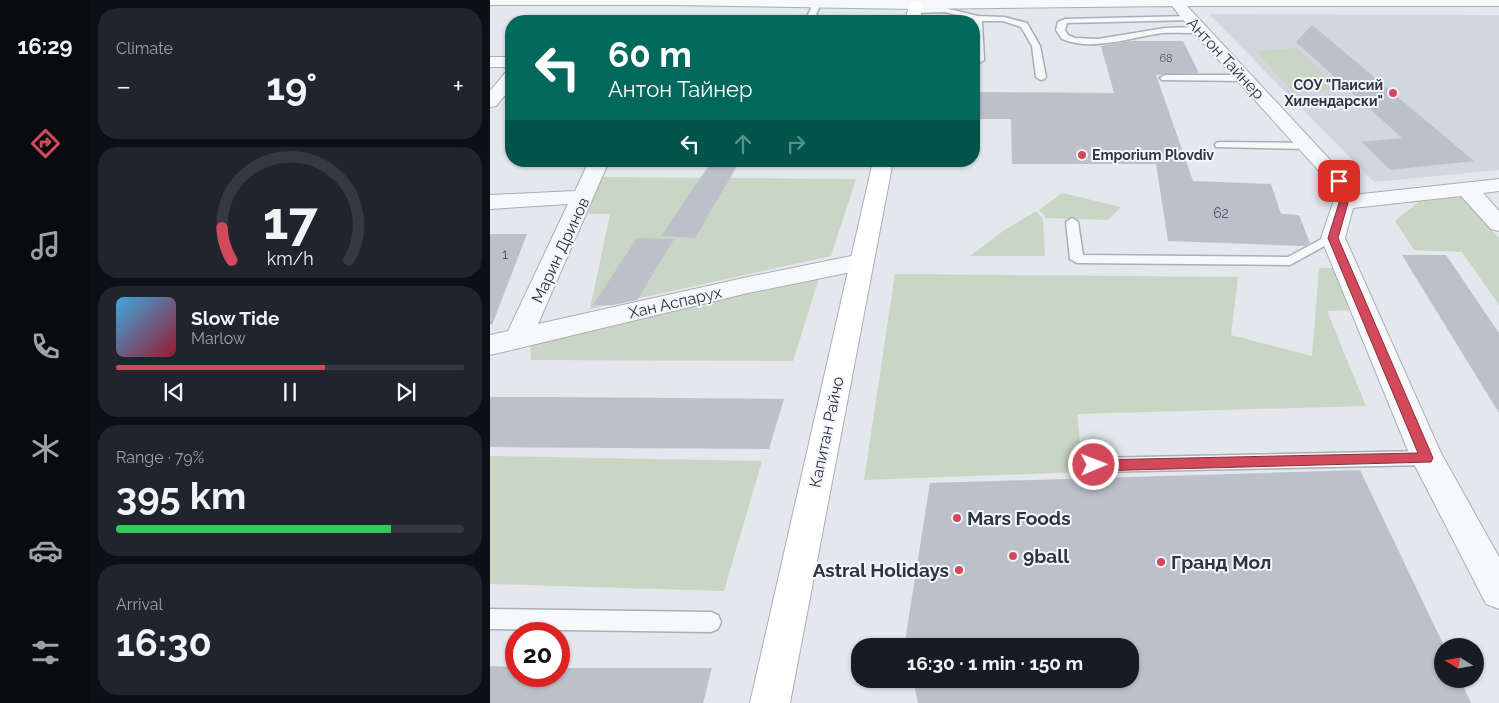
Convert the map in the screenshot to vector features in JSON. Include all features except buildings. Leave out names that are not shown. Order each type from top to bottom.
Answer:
[{"type":"street","points":[[490,1],[674,5],[817,4],[914,9],[1175,1],[1499,2]]},
{"type":"street","name":"Антон Тайнер","points":[[1175,1],[1339,181],[1344,203]]},
{"type":"street","points":[[490,62],[505,62]]},
{"type":"street","points":[[490,102],[505,84]]},
{"type":"street","name":"Марин Дринов","points":[[519,338],[596,167]]},
{"type":"street","name":"Капитан Райчо","points":[[770,703],[882,167]]},
{"type":"street","points":[[1499,185],[1344,203],[1333,238],[1427,458],[1499,592]]},
{"type":"street","points":[[1467,189],[1496,217]]},
{"type":"street","points":[[490,202],[584,196]]},
{"type":"street","name":"Хан Аспарух","points":[[490,345],[748,285],[861,262]]},
{"type":"lane","points":[[812,15],[817,4]]},
{"type":"lane","points":[[914,9],[945,10],[966,15]]},
{"type":"lane","points":[[980,18],[1004,19],[1024,25],[1036,46],[1041,78]]},
{"type":"lane","points":[[1065,20],[1194,24],[1095,41],[1074,41],[1064,37],[1060,32],[1061,24],[1065,20]]},
{"type":"lane","points":[[1166,78],[1244,78]]},
{"type":"lane","points":[[1220,145],[1308,146]]},
{"type":"lane","points":[[1072,222],[1077,259],[1290,261],[1333,238]]},
{"type":"lane","points":[[1094,465],[1427,458]]},
{"type":"lane","points":[[490,619],[711,622]]},
{"type":"shaded area","name":"СОУ \"Паисий Хилендарски\"","points":[[1209,14],[1499,15],[1499,170],[1374,182]]},
{"type":"green space","points":[[1297,48],[1339,89],[1294,93],[1255,51]]},
{"type":"green space","points":[[597,177],[856,179],[831,256],[590,309],[610,214],[583,214]]},
{"type":"green space","points":[[1062,193],[1121,207],[1108,220],[1046,218],[1039,210]]},
{"type":"green space","points":[[1461,197],[1499,238],[1499,305],[1462,252],[1414,250],[1395,221],[1420,201]]},
{"type":"green space","points":[[1036,211],[1043,219],[1045,256],[970,256],[1003,231]]},
{"type":"green space","points":[[1319,268],[1338,268],[1356,310],[1327,311],[1366,406],[1077,414],[1083,472],[864,480],[895,274],[1238,277],[1231,335],[1312,356]]},
{"type":"green space","points":[[820,275],[793,361],[531,360],[530,340]]},
{"type":"green space","points":[[490,456],[762,461],[724,591],[490,584]]},
{"type":"place","name":"СОУ \"Паисий Хилендарски\"","points":[[1393,93]]},
{"type":"place","name":"Emporium Plovdiv","points":[[1082,155]]},
{"type":"place","name":"Mars Foods","points":[[957,518]]},
{"type":"place","name":"9ball","points":[[1013,556]]},
{"type":"place","name":"Гранд Мол","points":[[1161,562]]},
{"type":"place","name":"Astral Holidays","points":[[959,570]]},
{"type":"route","points":[[1094,465],[1427,458],[1333,238],[1344,203],[1339,181]]}]
